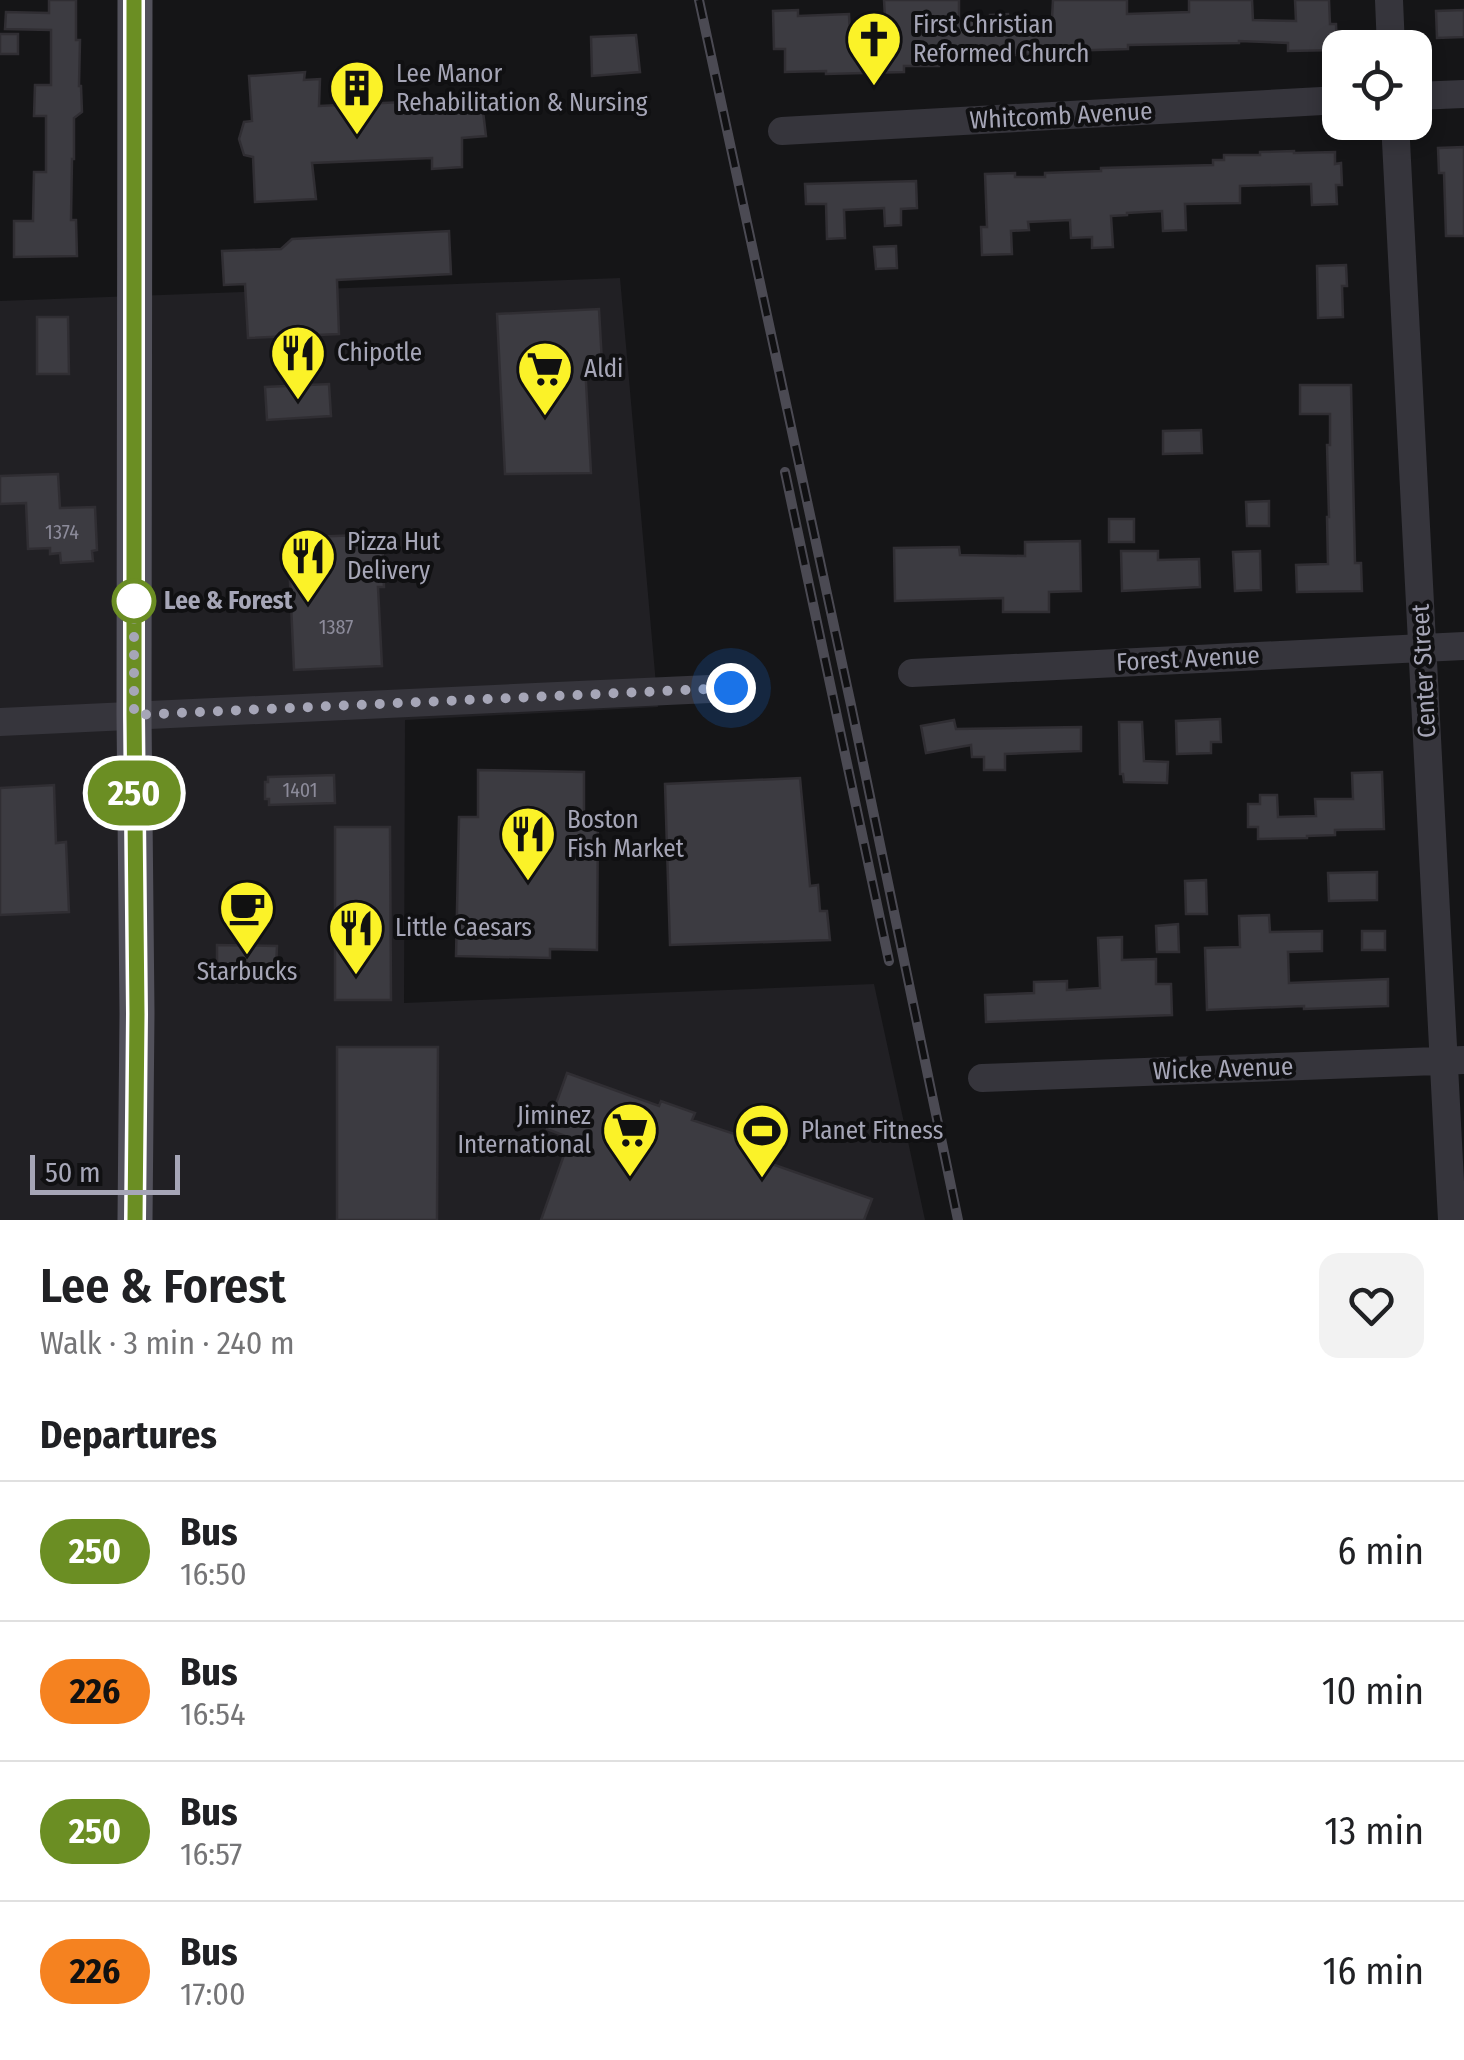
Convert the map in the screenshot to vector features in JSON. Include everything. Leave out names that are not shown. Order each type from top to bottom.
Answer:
[{"type":"main road","points":[[134,0],[135,1220]]},
{"type":"street","points":[[1389,0],[1391,30]]},
{"type":"street","points":[[1432,95],[1464,94]]},
{"type":"street","name":"Whitcomb Avenue","points":[[782,131],[1322,101]]},
{"type":"street","name":"Center Street","points":[[1396,140],[1422,648],[1454,1061],[1452,1220]]},
{"type":"street","name":"Forest Avenue","points":[[912,673],[1464,646]]},
{"type":"street","points":[[0,722],[731,688]]},
{"type":"street","name":"Wicke Avenue","points":[[982,1078],[1454,1061]]},
{"type":"shaded area","points":[[620,278],[658,707],[405,720],[404,1003],[874,984],[925,1220],[0,1220],[0,301]]},
{"type":"building","points":[[49,0],[76,0],[82,112],[74,118],[71,220],[76,220],[77,256],[14,257],[14,221],[33,221],[34,172],[46,172],[46,116],[34,116],[35,85],[51,85],[51,30],[5,29],[6,12],[49,13]]},
{"type":"building","points":[[884,0],[959,0],[959,20],[990,20],[990,15],[1008,14],[1008,19],[1052,18],[1053,0],[1127,0],[1127,14],[1189,12],[1189,0],[1252,0],[1253,20],[1296,21],[1295,0],[1329,0],[1330,24],[1336,24],[1336,30],[1322,30],[1322,50],[1288,51],[1288,43],[1239,41],[1128,45],[1128,49],[1063,54],[939,54],[939,66],[904,66],[904,72],[826,74],[785,72],[785,49],[774,49],[773,11],[798,10],[798,16],[849,14],[850,37],[886,36]]},
{"type":"building","points":[[1464,10],[1464,37],[1437,38],[1436,11]]},
{"type":"building","points":[[0,34],[18,34],[18,54],[0,54]]},
{"type":"building","points":[[636,35],[640,72],[592,76],[591,37]]},
{"type":"building","name":"Lee Manor Rehabilitation & Nursing","points":[[305,72],[304,80],[320,79],[319,106],[468,99],[469,113],[483,111],[486,136],[462,138],[462,167],[432,169],[432,158],[312,163],[316,199],[255,202],[253,157],[244,155],[239,139],[244,122],[252,121],[249,76]]},
{"type":"building","points":[[1464,147],[1464,236],[1446,236],[1444,173],[1439,173],[1438,148]]},
{"type":"building","points":[[1335,152],[1335,164],[1341,163],[1342,185],[1336,185],[1337,204],[1312,205],[1311,184],[1240,186],[1240,203],[1185,204],[1186,230],[1163,231],[1162,211],[1111,216],[1113,247],[1092,248],[1092,237],[1071,238],[1070,220],[1028,222],[1029,230],[1011,231],[1012,254],[982,255],[981,227],[987,227],[985,174],[1045,177],[1045,173],[1101,168],[1213,165],[1213,160],[1224,160],[1224,155]]},
{"type":"building","points":[[916,181],[917,208],[901,209],[901,225],[885,226],[884,208],[844,210],[845,238],[827,239],[826,204],[806,204],[805,184]]},
{"type":"building","points":[[449,231],[451,274],[337,280],[339,334],[248,338],[245,284],[224,285],[222,251],[281,249],[292,239]]},
{"type":"building","points":[[896,246],[897,268],[876,269],[874,247]]},
{"type":"building","points":[[1346,265],[1343,317],[1318,318],[1317,266]]},
{"type":"building","name":"Aldi","points":[[599,309],[602,363],[585,364],[591,473],[505,474],[497,314]]},
{"type":"building","points":[[37,317],[68,317],[69,374],[37,374]]},
{"type":"building","name":"Chipotle","points":[[329,384],[331,416],[267,420],[265,387]]},
{"type":"building","points":[[1300,385],[1351,385],[1355,563],[1361,563],[1362,591],[1297,592],[1296,565],[1328,564],[1329,517],[1330,414],[1300,414]]},
{"type":"building","points":[[1201,430],[1202,453],[1163,454],[1163,431]]},
{"type":"building","points":[[58,474],[60,508],[95,507],[97,550],[92,551],[93,561],[61,563],[60,553],[50,554],[50,548],[28,549],[26,503],[0,504],[0,476]]},
{"type":"building","points":[[1269,501],[1269,526],[1247,526],[1246,502]]},
{"type":"building","points":[[1109,519],[1134,519],[1134,542],[1109,542]]},
{"type":"building","points":[[382,534],[384,587],[378,587],[382,666],[294,670],[288,538]]},
{"type":"building","points":[[1080,541],[1081,591],[1049,592],[1049,612],[1003,612],[1003,598],[895,601],[894,548],[959,547],[960,555],[1025,556],[1025,542]]},
{"type":"building","points":[[1121,551],[1158,551],[1158,560],[1199,559],[1200,587],[1122,591]]},
{"type":"building","points":[[1260,551],[1261,590],[1235,591],[1233,552]]},
{"type":"building","points":[[1220,719],[1221,742],[1211,742],[1211,753],[1177,754],[1176,721]]},
{"type":"building","points":[[954,720],[956,729],[1081,727],[1081,751],[1005,754],[1005,770],[984,770],[984,757],[972,757],[971,745],[926,753],[921,726]]},
{"type":"building","points":[[1119,722],[1142,722],[1144,761],[1168,762],[1167,783],[1124,782],[1120,774]]},
{"type":"building","name":"Boston Fish Market","points":[[478,770],[584,772],[584,816],[598,816],[597,950],[550,949],[550,958],[456,956],[459,817],[478,817]]},
{"type":"building","points":[[1382,772],[1384,829],[1258,839],[1258,827],[1248,827],[1248,804],[1260,804],[1260,795],[1277,795],[1278,817],[1316,816],[1315,799],[1353,799],[1352,773]]},
{"type":"building","points":[[334,775],[335,803],[269,805],[269,799],[265,799],[268,777]]},
{"type":"building","points":[[800,778],[810,886],[818,885],[820,911],[827,911],[830,940],[670,945],[665,784]]},
{"type":"building","points":[[54,785],[56,843],[66,842],[69,912],[0,915],[0,788]]},
{"type":"building","points":[[335,827],[390,827],[391,1000],[335,1000]]},
{"type":"building","points":[[1377,872],[1377,900],[1329,901],[1328,873]]},
{"type":"building","points":[[1206,880],[1207,914],[1186,914],[1185,881]]},
{"type":"building","points":[[1269,915],[1270,932],[1322,931],[1322,951],[1288,952],[1289,983],[1388,979],[1388,1006],[1207,1010],[1205,948],[1240,947],[1239,916]]},
{"type":"building","points":[[1178,924],[1179,952],[1157,952],[1156,926]]},
{"type":"building","points":[[1362,931],[1385,931],[1385,950],[1362,950]]},
{"type":"building","points":[[1122,937],[1122,960],[1156,959],[1156,984],[1171,984],[1172,1015],[986,1022],[985,995],[1034,993],[1034,982],[1067,981],[1067,990],[1100,988],[1098,938]]},
{"type":"building","name":"Starbucks","points":[[217,945],[277,946],[276,969],[239,972],[239,968],[217,967]]},
{"type":"building","points":[[337,1047],[438,1047],[437,1220],[337,1220]]},
{"type":"building","name":"Jiminez International","points":[[567,1073],[659,1106],[661,1101],[695,1113],[692,1120],[771,1146],[766,1162],[872,1199],[864,1220],[541,1220],[570,1138],[547,1129]]},
{"type":"railway","points":[[699,0],[958,1220]]},
{"type":"railway","points":[[785,472],[889,961]]},
{"type":"bus line","name":"250","points":[[134,0],[135,1220]]},
{"type":"place","name":"First Christian Reformed Church","points":[[874,88]]},
{"type":"place","name":"Lee Manor Rehabilitation & Nursing","points":[[357,137]]},
{"type":"place","name":"Chipotle","points":[[298,402]]},
{"type":"place","name":"Aldi","points":[[545,418]]},
{"type":"place","name":"Lee & Forest","points":[[134,601]]},
{"type":"place","name":"Pizza Hut Delivery","points":[[308,605]]},
{"type":"place","name":"Boston Fish Market","points":[[528,883]]},
{"type":"place","name":"Starbucks","points":[[247,957]]},
{"type":"place","name":"Little Caesars","points":[[356,977]]},
{"type":"place","name":"Jiminez International","points":[[630,1179]]},
{"type":"place","name":"Planet Fitness","points":[[762,1180]]},
{"type":"route","points":[[134,601],[134,715],[731,688]]}]
